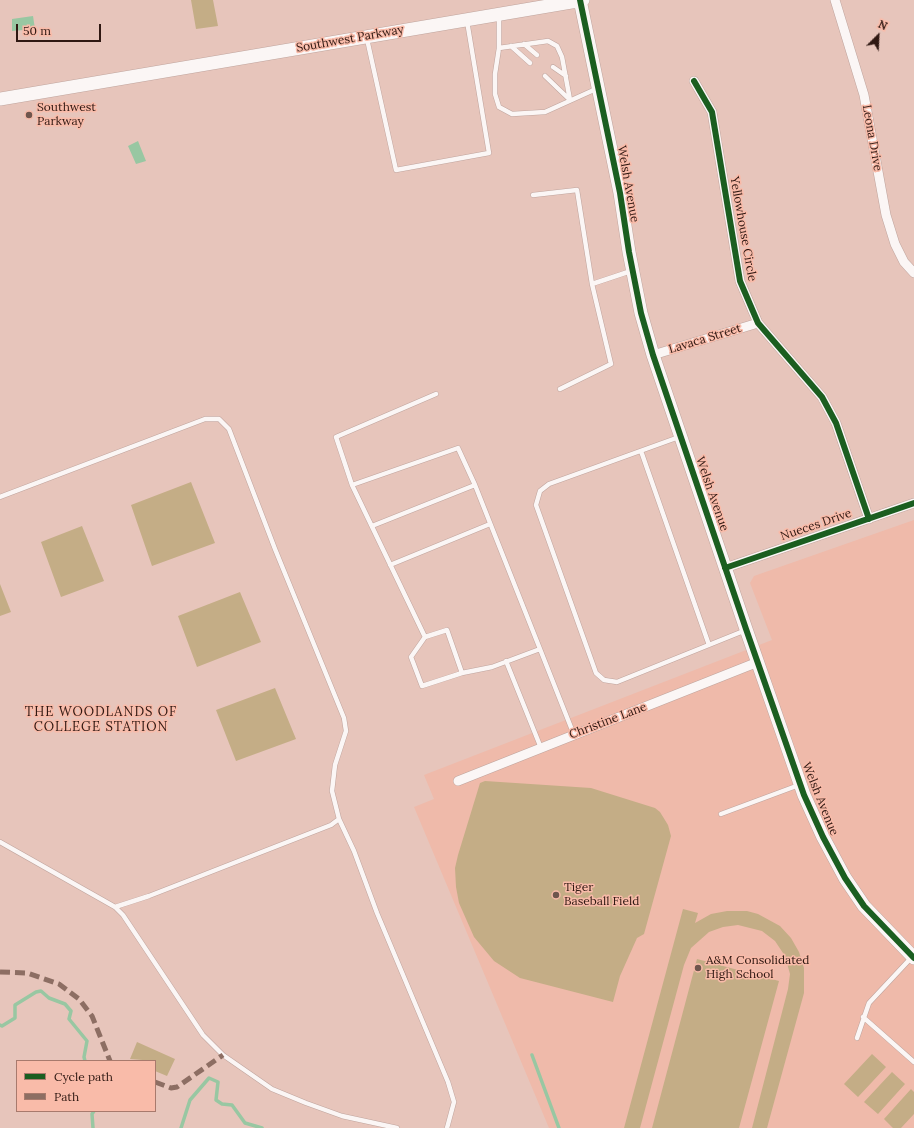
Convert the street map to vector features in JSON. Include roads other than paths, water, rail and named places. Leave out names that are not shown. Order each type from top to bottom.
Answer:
[{"type":"main road","name":"Southwest Parkway","points":[[0,99],[581,0]]},
{"type":"main road","name":"Welsh Avenue","points":[[581,0],[620,193],[633,271],[653,355],[746,629],[801,784],[823,837],[854,893],[913,958]]},
{"type":"street","name":"Leona Drive","points":[[836,0],[864,95],[886,215],[894,244],[904,262],[914,273]]},
{"type":"street","name":"Yellowhouse Circle","points":[[694,81],[712,112],[740,281],[758,323],[822,398],[836,423],[869,519]]},
{"type":"street","name":"Lavaca Street","points":[[653,355],[758,323]]},
{"type":"street","name":"Nueces Drive","points":[[726,568],[914,503]]},
{"type":"street","name":"Christine Lane","points":[[458,781],[758,662]]},
{"type":"lane","points":[[499,14],[499,48],[495,74],[495,94],[499,107],[512,114],[545,112],[598,88]]},
{"type":"lane","points":[[367,36],[396,170],[489,153],[466,20]]},
{"type":"lane","points":[[499,48],[548,42],[557,46],[562,57],[570,100]]},
{"type":"lane","points":[[524,44],[537,55]]},
{"type":"lane","points":[[511,46],[530,63]]},
{"type":"lane","points":[[553,66],[566,76]]},
{"type":"lane","points":[[545,76],[570,100]]},
{"type":"lane","points":[[533,195],[577,190],[592,284],[611,364],[560,388]]},
{"type":"lane","points":[[592,284],[633,271]]},
{"type":"lane","points":[[425,637],[352,485],[336,437],[436,394]]},
{"type":"lane","points":[[0,497],[205,418],[219,419],[229,429],[275,549],[344,718],[346,731],[335,765],[332,791],[339,819],[354,851],[377,913],[448,1082],[454,1102],[447,1128]]},
{"type":"lane","points":[[680,436],[549,484],[540,491],[536,504],[541,519],[596,673],[604,680],[617,682],[746,629]]},
{"type":"lane","points":[[352,485],[458,448],[475,485],[574,735]]},
{"type":"lane","points":[[641,451],[710,645]]},
{"type":"lane","points":[[372,526],[475,485]]},
{"type":"lane","points":[[390,565],[490,524]]},
{"type":"lane","points":[[462,673],[447,630],[425,637],[411,657],[422,686],[462,673],[492,667],[540,649]]},
{"type":"lane","points":[[506,661],[541,748]]},
{"type":"lane","points":[[721,814],[801,784]]},
{"type":"lane","points":[[115,907],[149,896],[331,825],[339,819]]},
{"type":"lane","points":[[0,842],[115,907],[124,915],[203,1035],[223,1055],[272,1089],[342,1116],[397,1128]]},
{"type":"lane","points":[[857,1038],[863,1017],[873,998],[913,958]]},
{"type":"lane","points":[[863,1017],[914,1062]]},
{"type":"waterway","points":[[0,1025],[2,1026],[15,1018],[15,1005],[36,992],[41,991],[49,998],[65,1004],[71,1011],[69,1019],[87,1041],[85,1060]]},
{"type":"waterway","points":[[532,1055],[559,1128]]},
{"type":"waterway","points":[[181,1128],[190,1100],[209,1078],[218,1082],[216,1100],[222,1104],[232,1105],[245,1123],[262,1128]]},
{"type":"waterway","points":[[93,1112],[92,1114],[93,1128]]},
{"type":"place","name":"Southwest Parkway","points":[[29,115]]},
{"type":"place","name":"Tiger Baseball Field","points":[[556,895]]},
{"type":"place","name":"A&M Consolidated High School","points":[[698,968]]},
{"type":"district","name":"THE WOODLANDS OF COLLEGE STATION","points":[[101,720]]}]
